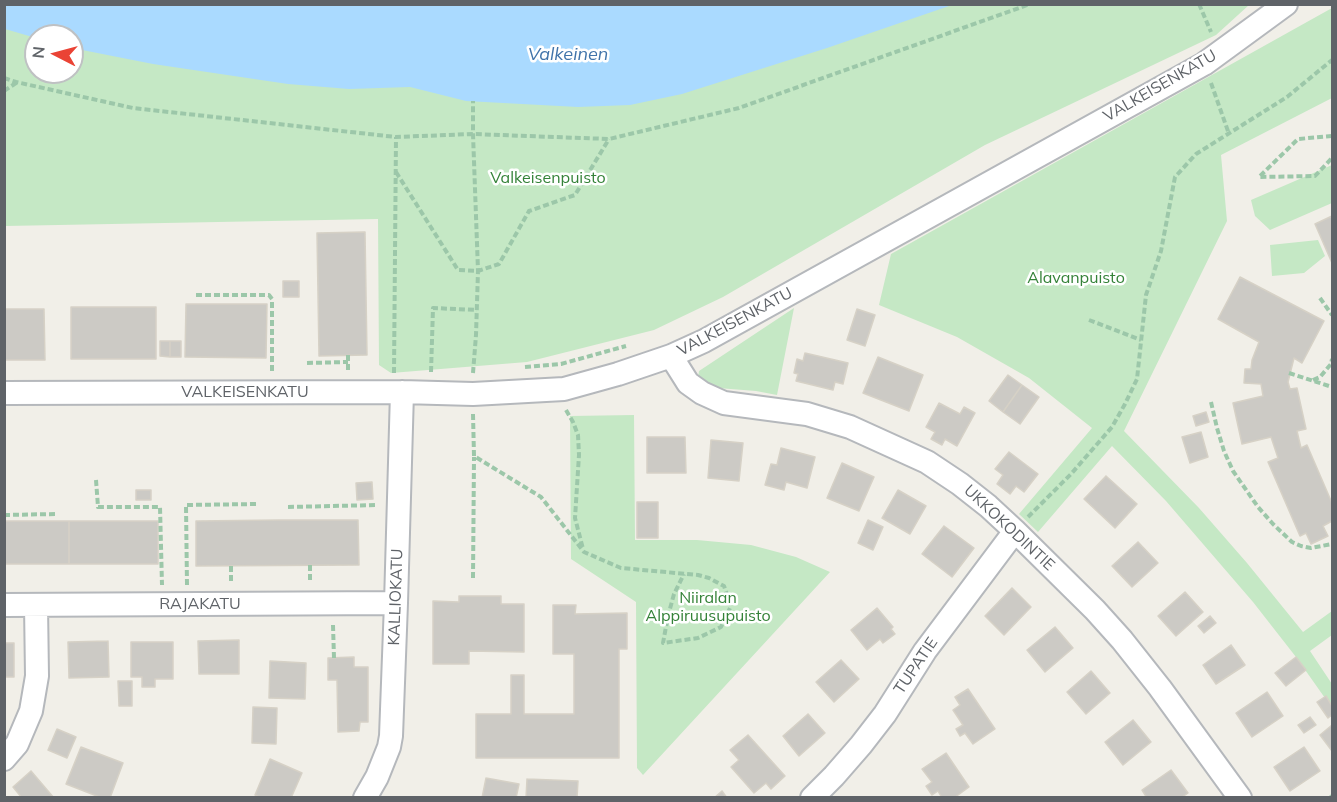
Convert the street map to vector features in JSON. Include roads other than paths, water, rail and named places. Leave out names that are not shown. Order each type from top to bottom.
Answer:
[{"type":"street","name":"VALKEISENKATU","points":[[4,393],[398,378],[473,394],[564,389],[618,375],[671,356],[704,341],[1204,64],[1286,4]]},
{"type":"street","name":"UKKOKODINTIE","points":[[671,356],[688,383],[724,404],[807,414],[850,427],[927,462],[960,483],[1015,531],[1122,640],[1240,798]]},
{"type":"street","name":"KALLIOKATU","points":[[365,798],[377,777],[391,736],[396,603],[398,378]]},
{"type":"street","name":"TUPATIE","points":[[812,798],[861,745],[885,714],[925,651],[1015,531]]},
{"type":"street","name":"RAJAKATU","points":[[4,605],[396,603]]},
{"type":"street","points":[[4,759],[17,744],[31,711],[37,676],[36,605]]},
{"type":"water","name":"Valkeinen","points":[[5,4],[952,5],[682,94],[630,105],[578,107],[466,101],[410,87],[349,89],[288,84],[153,64],[84,50],[84,24],[24,24],[24,35],[5,29]]},
{"type":"park label","name":"Valkeisenpuisto","points":[[548,178]]},
{"type":"park label","name":"Alavanpuisto","points":[[1076,278]]},
{"type":"park label","name":"Niiralan Alppiruusupuisto","points":[[708,607]]}]
